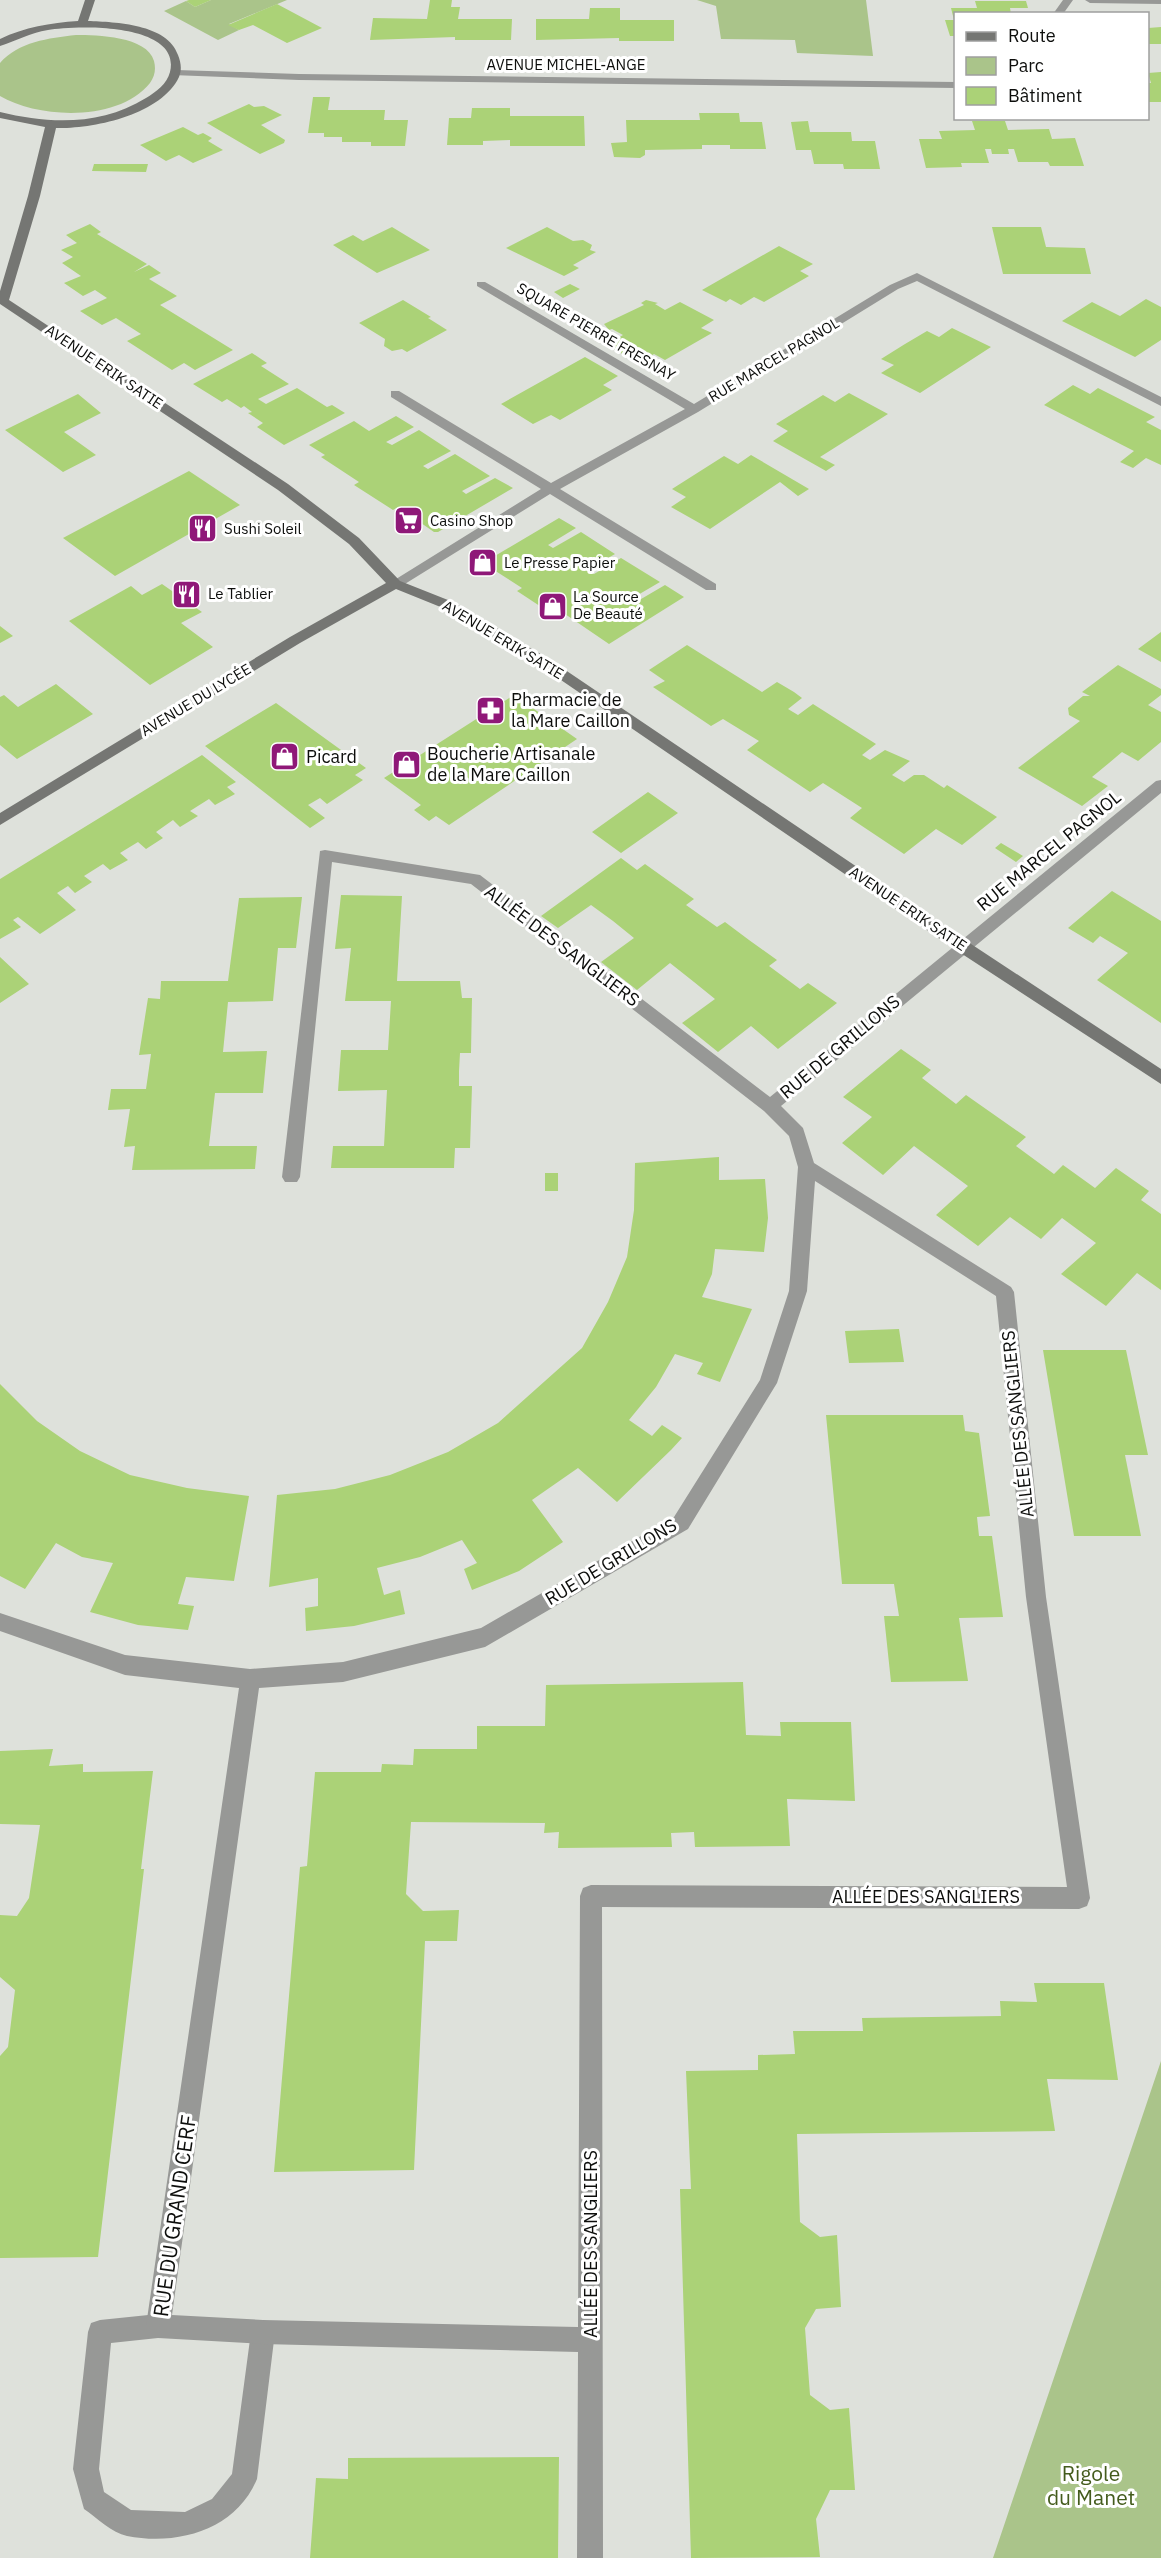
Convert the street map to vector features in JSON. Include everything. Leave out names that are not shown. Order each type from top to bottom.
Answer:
[{"type":"street","points":[[82,23],[90,0]]},
{"type":"street","points":[[1090,0],[1161,1]]},
{"type":"street","points":[[0,43],[14,36],[47,27],[82,23],[112,25],[139,30],[160,40],[174,55],[176,73],[166,89],[147,104],[86,122],[51,124],[17,121],[0,115]]},
{"type":"street","name":"AVENUE MICHEL-ANGE","points":[[176,73],[299,77],[954,85]]},
{"type":"street","name":"AVENUE ERIK SATIE","points":[[51,124],[34,196],[2,301],[283,487],[354,541],[394,584],[448,605],[552,667],[962,946],[1161,1077]]},
{"type":"street","name":"RUE MARCEL PAGNOL","points":[[394,584],[550,489],[694,408],[894,287],[917,277],[1161,402]]},
{"type":"street","name":"SQUARE PIERRE FRESNAY","points":[[481,284],[694,408]]},
{"type":"street","points":[[395,394],[711,587]]},
{"type":"street","name":"AVENUE DU LYCÉE","points":[[0,820],[295,640],[394,584]]},
{"type":"street","name":"RUE MARCEL PAGNOL","points":[[962,946],[1161,785]]},
{"type":"street","name":"ALLÉE DES SANGLIERS","points":[[291,1177],[325,855],[475,879],[770,1106]]},
{"type":"street","name":"RUE DE GRILLONS","points":[[0,1622],[124,1665],[250,1679],[343,1672],[484,1637],[681,1522],[768,1383],[798,1291],[807,1167],[797,1133],[770,1106],[962,946]]},
{"type":"street","name":"ALLÉE DES SANGLIERS","points":[[590,2558],[591,1896],[1079,1898],[1036,1597],[1005,1292],[807,1167]]},
{"type":"street","name":"RUE DU GRAND CERF","points":[[250,1679],[158,2326],[263,2332],[591,2340]]},
{"type":"street","points":[[158,2326],[100,2332],[86,2469],[93,2500],[127,2523],[186,2526],[221,2508],[244,2479],[263,2332]]},
{"type":"green space","points":[[211,0],[287,0],[229,24],[239,30],[218,40],[164,11],[186,1],[195,7]]},
{"type":"green space","points":[[697,0],[866,0],[873,56],[797,53],[795,40],[721,39],[716,6]]},
{"type":"green space","points":[[76,35],[120,39],[142,46],[150,53],[154,61],[155,72],[152,80],[136,96],[119,105],[78,113],[36,109],[16,104],[0,96],[0,63],[7,56],[35,42]]},
{"type":"green space","name":"Rigole du Manet","points":[[1161,2061],[1161,2558],[993,2558]]},
{"type":"building","points":[[211,0],[195,7],[186,1]]},
{"type":"building","points":[[430,0],[452,0],[451,7],[460,7],[458,19],[512,19],[511,40],[455,40],[455,37],[370,40],[373,18],[427,19]]},
{"type":"building","points":[[975,1],[1026,1],[1028,8],[1010,8],[1011,12],[954,12],[954,20],[951,8],[977,8]]},
{"type":"building","points":[[277,4],[322,28],[287,43],[253,25],[239,30],[228,25]]},
{"type":"building","points":[[590,8],[620,8],[620,20],[674,20],[674,41],[619,41],[619,38],[536,40],[536,19],[589,19]]},
{"type":"building","points":[[945,20],[954,20],[954,36],[950,36]]},
{"type":"building","points":[[1161,27],[1161,44],[1149,44],[1149,28]]},
{"type":"building","points":[[1161,72],[1161,102],[1149,102],[1149,83],[1151,83],[1149,73]]},
{"type":"building","points":[[313,97],[330,97],[328,110],[385,110],[384,120],[408,120],[405,146],[371,146],[371,142],[342,142],[342,137],[324,137],[324,133],[308,133]]},
{"type":"building","points":[[249,104],[254,107],[264,106],[282,115],[261,125],[285,140],[284,143],[260,154],[207,123]]},
{"type":"building","points":[[472,108],[510,108],[510,116],[584,116],[585,146],[510,146],[510,140],[483,141],[483,145],[447,145],[449,118],[471,118]]},
{"type":"building","points":[[699,113],[739,113],[740,122],[762,122],[766,149],[730,149],[730,145],[702,145],[702,149],[645,150],[645,155],[640,158],[614,157],[611,143],[627,142],[626,120],[700,120]]},
{"type":"building","points":[[808,121],[810,132],[851,132],[852,141],[875,141],[880,169],[844,169],[843,164],[814,164],[811,150],[796,150],[791,122]]},
{"type":"building","points":[[972,121],[1005,121],[1008,130],[1049,129],[1052,139],[1075,138],[1084,166],[1050,166],[1048,162],[1018,162],[1014,149],[1008,149],[1009,154],[992,154],[991,149],[985,149],[989,163],[961,163],[962,167],[926,168],[919,139],[942,139],[939,131],[975,130]]},
{"type":"building","points":[[183,127],[198,135],[203,133],[212,138],[208,141],[223,150],[193,163],[179,155],[166,161],[140,145]]},
{"type":"building","points":[[94,164],[148,164],[146,172],[92,171]]},
{"type":"building","points":[[90,224],[101,232],[97,234],[147,264],[134,272],[149,265],[161,273],[149,279],[177,296],[160,305],[233,350],[195,370],[184,363],[172,370],[127,341],[141,334],[116,318],[102,325],[80,311],[107,298],[95,290],[83,296],[64,283],[81,276],[62,263],[73,257],[61,250],[77,243],[66,235]]},
{"type":"building","points":[[392,227],[430,250],[377,273],[333,245],[353,235],[363,241]]},
{"type":"building","points":[[547,227],[573,241],[583,240],[592,245],[590,250],[596,252],[573,265],[579,268],[564,276],[506,248]]},
{"type":"building","points":[[992,227],[1041,227],[1046,247],[1085,248],[1091,274],[1003,274]]},
{"type":"building","points":[[779,246],[813,264],[800,271],[809,276],[764,302],[754,297],[741,305],[730,299],[726,302],[702,290]]},
{"type":"building","points":[[570,284],[580,289],[563,298],[554,292]]},
{"type":"building","points":[[1146,299],[1161,307],[1161,340],[1135,357],[1062,321],[1092,302],[1120,316]]},
{"type":"building","points":[[403,300],[447,330],[407,352],[402,349],[392,351],[384,346],[385,339],[359,323]]},
{"type":"building","points":[[646,300],[658,303],[655,304],[665,310],[680,302],[714,320],[701,328],[712,333],[665,360],[654,354],[639,363],[606,345],[623,335],[612,329],[609,330],[604,324],[644,305],[641,303]]},
{"type":"building","points":[[952,328],[991,347],[920,393],[881,373],[894,365],[881,359],[927,331],[939,337]]},
{"type":"building","points":[[252,353],[267,363],[261,366],[289,384],[258,399],[266,404],[297,388],[327,407],[332,405],[345,413],[284,445],[257,427],[263,423],[248,413],[252,412],[244,406],[241,408],[227,399],[222,402],[193,384]]},
{"type":"building","points":[[585,357],[618,376],[603,385],[612,390],[560,420],[551,415],[533,424],[501,404]]},
{"type":"building","points":[[1073,385],[1090,394],[1098,388],[1155,417],[1146,422],[1161,430],[1161,465],[1146,458],[1133,468],[1120,462],[1134,451],[1044,405]]},
{"type":"building","points":[[849,393],[888,414],[820,457],[835,465],[826,471],[773,441],[788,431],[776,424],[823,395],[835,402]]},
{"type":"building","points":[[78,394],[101,413],[64,432],[96,455],[63,472],[5,430]]},
{"type":"building","points":[[396,416],[414,427],[386,442],[392,445],[419,430],[451,451],[423,466],[428,469],[455,454],[490,476],[462,491],[466,494],[495,478],[513,488],[438,532],[434,532],[398,507],[393,510],[354,485],[359,482],[321,457],[325,455],[309,445],[354,421],[369,431]]},
{"type":"building","points":[[751,455],[809,489],[798,496],[780,482],[710,529],[671,507],[686,497],[672,489],[724,456],[738,464]]},
{"type":"building","points":[[189,471],[240,505],[115,576],[63,538]]},
{"type":"building","points":[[559,518],[576,528],[548,545],[553,548],[581,532],[615,554],[587,570],[594,574],[621,558],[660,582],[631,599],[636,602],[665,585],[684,597],[609,644],[565,614],[558,618],[517,591],[522,588],[483,563]]},
{"type":"building","points":[[162,584],[202,612],[181,623],[213,647],[150,685],[69,621],[131,586],[142,595]]},
{"type":"building","points":[[0,626],[13,636],[0,643]]},
{"type":"building","points":[[1161,632],[1161,662],[1138,649]]},
{"type":"building","points":[[687,645],[762,692],[777,682],[794,692],[802,698],[788,709],[798,715],[813,704],[876,744],[862,755],[870,760],[885,750],[910,761],[892,775],[904,782],[914,775],[924,775],[944,788],[947,785],[997,817],[962,845],[936,829],[904,854],[850,818],[862,808],[823,783],[810,792],[747,750],[759,741],[723,719],[711,726],[653,687],[665,681],[649,670]]},
{"type":"building","points":[[1118,665],[1161,689],[1161,695],[1148,705],[1161,712],[1161,742],[1138,761],[1122,752],[1092,777],[1108,786],[1082,806],[1018,768],[1080,721],[1069,715],[1068,708],[1083,696],[1090,696],[1082,692]]},
{"type":"building","points":[[56,684],[93,714],[17,759],[0,745],[0,697],[4,695],[18,707]]},
{"type":"building","points":[[514,695],[577,739],[449,825],[436,816],[429,821],[414,810],[421,805],[384,778]]},
{"type":"building","name":"Picard","points":[[276,703],[366,768],[355,775],[363,780],[327,804],[320,798],[308,805],[325,818],[310,828],[205,746]]},
{"type":"building","points":[[202,755],[236,782],[227,787],[235,794],[215,805],[209,799],[190,811],[198,816],[180,827],[173,820],[156,832],[163,838],[146,849],[138,842],[120,853],[128,860],[110,870],[103,864],[84,876],[92,882],[75,893],[68,886],[57,893],[76,910],[40,934],[18,917],[13,920],[21,927],[0,939],[0,879]]},
{"type":"building","points":[[648,792],[678,813],[621,853],[592,832]]},
{"type":"building","points":[[1001,843],[1023,856],[1016,862],[995,848]]},
{"type":"building","points":[[621,858],[637,870],[645,864],[694,899],[686,905],[717,927],[725,922],[777,960],[769,966],[800,989],[808,983],[837,1003],[778,1049],[751,1026],[718,1052],[682,1023],[715,999],[670,963],[637,990],[601,962],[634,938],[613,921],[591,905],[558,928],[541,916]]},
{"type":"building","points":[[1112,891],[1161,921],[1161,1023],[1097,980],[1128,953],[1100,936],[1093,943],[1068,928]]},
{"type":"building","points":[[341,895],[402,896],[397,981],[460,981],[462,998],[472,998],[471,1053],[460,1053],[459,1071],[459,1086],[472,1086],[470,1148],[455,1148],[454,1168],[331,1168],[333,1146],[384,1146],[387,1090],[338,1091],[341,1050],[388,1050],[391,1001],[345,1001],[351,948],[335,949]]},
{"type":"building","points":[[302,897],[296,948],[278,948],[273,1001],[228,1002],[223,1052],[267,1051],[263,1093],[215,1093],[209,1146],[257,1146],[255,1169],[132,1170],[135,1146],[124,1147],[130,1109],[108,1110],[111,1089],[146,1089],[151,1054],[139,1055],[148,998],[160,999],[161,981],[228,981],[239,898]]},
{"type":"building","points":[[0,957],[29,984],[0,1003]]},
{"type":"building","points":[[901,1049],[931,1070],[922,1078],[956,1104],[966,1095],[1026,1137],[1016,1146],[1054,1174],[1063,1165],[1095,1188],[1116,1168],[1149,1191],[1141,1200],[1161,1214],[1161,1290],[1137,1273],[1106,1306],[1061,1274],[1096,1243],[1062,1218],[1041,1239],[1010,1217],[978,1246],[936,1215],[968,1186],[914,1146],[883,1175],[842,1143],[872,1117],[843,1097]]},
{"type":"building","points":[[719,1157],[719,1180],[765,1179],[768,1218],[764,1252],[715,1249],[712,1274],[702,1297],[752,1309],[720,1382],[697,1374],[703,1363],[675,1354],[656,1387],[629,1420],[652,1436],[662,1425],[682,1438],[617,1502],[578,1468],[532,1500],[563,1542],[519,1571],[472,1590],[464,1569],[477,1563],[462,1540],[420,1557],[377,1568],[384,1595],[400,1590],[405,1614],[354,1626],[306,1631],[305,1608],[318,1606],[318,1578],[269,1587],[277,1495],[335,1489],[390,1475],[448,1452],[498,1423],[582,1348],[608,1302],[627,1257],[634,1210],[635,1163]]},
{"type":"building","points":[[545,1173],[558,1173],[558,1191],[545,1191]]},
{"type":"building","points":[[899,1329],[904,1362],[849,1363],[845,1331]]},
{"type":"building","points":[[1043,1350],[1126,1350],[1148,1455],[1125,1455],[1141,1536],[1074,1536]]},
{"type":"building","points":[[0,1384],[37,1421],[80,1451],[130,1475],[187,1488],[249,1496],[234,1581],[186,1577],[178,1604],[194,1606],[188,1630],[138,1625],[90,1612],[113,1563],[82,1557],[56,1543],[25,1589],[0,1576]]},
{"type":"building","points":[[826,1415],[963,1415],[965,1431],[979,1433],[990,1516],[977,1517],[979,1536],[992,1536],[1003,1617],[959,1618],[968,1681],[891,1682],[884,1616],[899,1616],[894,1584],[842,1584]]},
{"type":"building","points":[[743,1682],[746,1735],[781,1736],[780,1722],[851,1722],[855,1801],[787,1799],[790,1846],[695,1847],[694,1832],[671,1833],[672,1847],[558,1848],[559,1832],[544,1833],[545,1823],[411,1822],[406,1894],[423,1911],[459,1910],[457,1941],[425,1941],[414,2170],[274,2172],[300,1867],[307,1866],[315,1772],[381,1772],[382,1764],[413,1765],[414,1749],[477,1749],[477,1726],[545,1726],[546,1685]]},
{"type":"building","points":[[53,1749],[49,1766],[83,1764],[83,1772],[153,1771],[141,1869],[144,1869],[98,2257],[0,2258],[0,2056],[8,2047],[15,1990],[0,1977],[0,1915],[17,1916],[29,1898],[40,1825],[0,1824],[0,1751]]},
{"type":"building","points":[[1034,1983],[1104,1983],[1118,2080],[1047,2079],[1055,2131],[797,2134],[800,2222],[820,2237],[837,2235],[841,2307],[816,2309],[805,2328],[810,2395],[830,2410],[849,2408],[855,2490],[830,2490],[816,2519],[820,2557],[691,2558],[680,2189],[691,2189],[686,2071],[758,2070],[758,2055],[795,2054],[793,2031],[863,2031],[862,2018],[1001,2016],[1000,2001],[1037,2002]]},
{"type":"building","points":[[559,2457],[558,2558],[310,2558],[316,2478],[348,2479],[348,2458]]},
{"type":"place","name":"Casino Shop","points":[[409,521]]},
{"type":"place","name":"Sushi Soleil","points":[[203,529]]},
{"type":"place","name":"Le Presse Papier","points":[[483,563]]},
{"type":"place","name":"Le Tablier","points":[[187,594]]},
{"type":"place","name":"La Source De Beauté","points":[[552,606]]},
{"type":"place","name":"Pharmacie de la Mare Caillon","points":[[490,710]]},
{"type":"place","name":"Picard","points":[[285,757]]},
{"type":"place","name":"Boucherie Artisanale de la Mare Caillon","points":[[406,764]]}]
